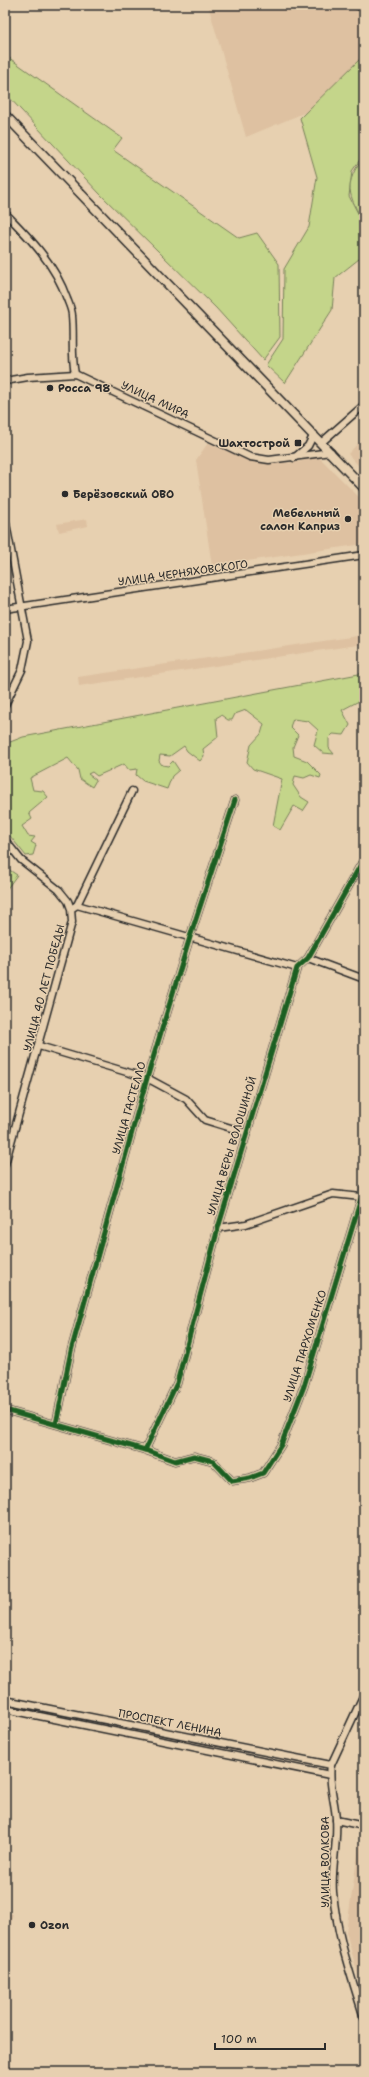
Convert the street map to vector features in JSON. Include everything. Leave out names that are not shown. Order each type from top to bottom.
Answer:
[{"type":"main road","points":[[5,115],[332,452],[364,488]]},
{"type":"street","points":[[357,5],[364,8]]},
{"type":"street","points":[[5,213],[31,239],[48,262],[62,285],[72,314],[72,362],[76,374]]},
{"type":"street","name":"УЛИЦА МИРА","points":[[5,381],[28,377],[76,374],[250,457],[269,460],[332,452]]},
{"type":"street","points":[[322,442],[364,405]]},
{"type":"street","points":[[294,458],[308,446],[314,434]]},
{"type":"street","points":[[5,518],[28,641],[22,670],[5,705]]},
{"type":"street","name":"УЛИЦА ЧЕРНЯХОВСКОГО","points":[[5,609],[364,555]]},
{"type":"street","points":[[74,907],[132,791]]},
{"type":"street","name":"УЛИЦА ГАСТЕЛЛО","points":[[56,1424],[71,1351],[147,1078],[190,937],[235,800]]},
{"type":"street","points":[[5,840],[21,860],[59,890],[74,907],[190,937],[296,968],[308,958],[364,859]]},
{"type":"street","name":"УЛИЦА 40 ЛЕТ ПОБЕДЫ","points":[[5,1164],[72,922],[74,907]]},
{"type":"street","points":[[308,958],[364,979]]},
{"type":"street","name":"УЛИЦА ВЕРЫ ВОЛОШИНОЙ","points":[[145,1450],[177,1383],[218,1228],[296,968]]},
{"type":"street","points":[[38,1046],[147,1078],[186,1098],[206,1120],[247,1133]]},
{"type":"street","name":"УЛИЦА ПАРХОМЕНКО","points":[[145,1450],[175,1461],[194,1456],[212,1461],[232,1481],[250,1478],[263,1472],[281,1445],[304,1386],[364,1188]]},
{"type":"street","points":[[218,1228],[246,1224],[333,1194],[361,1197]]},
{"type":"street","points":[[5,1410],[145,1450]]},
{"type":"street","name":"УЛИЦА ВОЛКОВА","points":[[364,1694],[331,1765],[330,1775],[336,1820],[333,1890],[337,1925],[341,1947],[364,2018]]},
{"type":"street","name":"ПРОСПЕКТ ЛЕНИНА","points":[[5,1700],[331,1765]]},
{"type":"street","name":"ПРОСПЕКТ ЛЕНИНА","points":[[5,1709],[330,1775]]},
{"type":"street","points":[[336,1820],[364,1826]]},
{"type":"shaded area","points":[[208,5],[364,5],[364,88],[246,137]]},
{"type":"shaded area","points":[[364,437],[364,472],[348,454]]},
{"type":"shaded area","points":[[208,443],[248,460],[268,464],[298,462],[318,456],[364,502],[364,544],[212,566],[196,460]]},
{"type":"shaded area","points":[[87,519],[88,526],[59,532],[57,524]]},
{"type":"shaded area","points":[[364,635],[364,644],[79,686],[78,677]]},
{"type":"shaded area","points":[[361,1833],[364,1833],[364,1996],[346,1932]]},
{"type":"shaded area","points":[[5,1913],[13,1914],[5,1950]]},
{"type":"green space","points":[[5,55],[122,138],[113,150],[239,238],[257,233],[279,264],[280,337],[263,360],[216,308],[100,194],[5,93]]},
{"type":"green space","points":[[363,56],[364,154],[352,171],[349,196],[364,225],[364,255],[335,278],[332,310],[285,383],[266,365],[283,339],[284,269],[309,227],[317,177],[300,118]]},
{"type":"green space","points":[[364,156],[364,223],[351,197],[350,190],[353,175]]},
{"type":"green space","points":[[364,673],[364,701],[357,702],[342,710],[350,725],[344,735],[333,734],[329,738],[329,748],[334,754],[323,753],[314,745],[318,730],[308,721],[293,719],[290,727],[298,735],[293,747],[294,756],[307,761],[321,775],[320,778],[311,775],[304,778],[295,776],[293,785],[301,797],[309,802],[303,811],[294,806],[280,830],[273,826],[282,779],[253,769],[247,762],[251,745],[261,734],[264,724],[246,710],[235,714],[232,720],[228,720],[221,715],[216,718],[218,737],[203,749],[204,756],[200,761],[187,751],[184,746],[170,756],[160,755],[159,761],[162,765],[168,766],[173,761],[179,770],[172,776],[167,789],[143,781],[136,775],[137,769],[129,770],[124,764],[97,776],[92,772],[88,774],[96,780],[92,787],[80,779],[78,770],[68,758],[30,778],[33,790],[43,791],[48,797],[29,813],[32,819],[22,826],[28,836],[35,837],[31,842],[36,845],[33,855],[26,856],[10,836],[5,827],[5,744],[23,737]]},
{"type":"green space","points":[[5,867],[17,875],[6,890],[5,889]]},
{"type":"cycle path","points":[[56,1424],[71,1351],[147,1078],[190,937],[235,800]]},
{"type":"cycle path","points":[[145,1450],[177,1383],[218,1228],[297,968],[308,958],[364,859]]},
{"type":"cycle path","points":[[5,1410],[145,1450],[175,1461],[194,1456],[213,1461],[232,1481],[250,1478],[263,1473],[281,1445],[304,1386],[364,1189]]},
{"type":"place","name":"Росса 98","points":[[50,388]]},
{"type":"place","name":"Шахтострой","points":[[298,443]]},
{"type":"place","name":"Берёзовский ОВО","points":[[65,494]]},
{"type":"place","name":"Мебельный салон Каприз","points":[[348,519]]},
{"type":"place","name":"Ozon","points":[[32,1925]]}]
